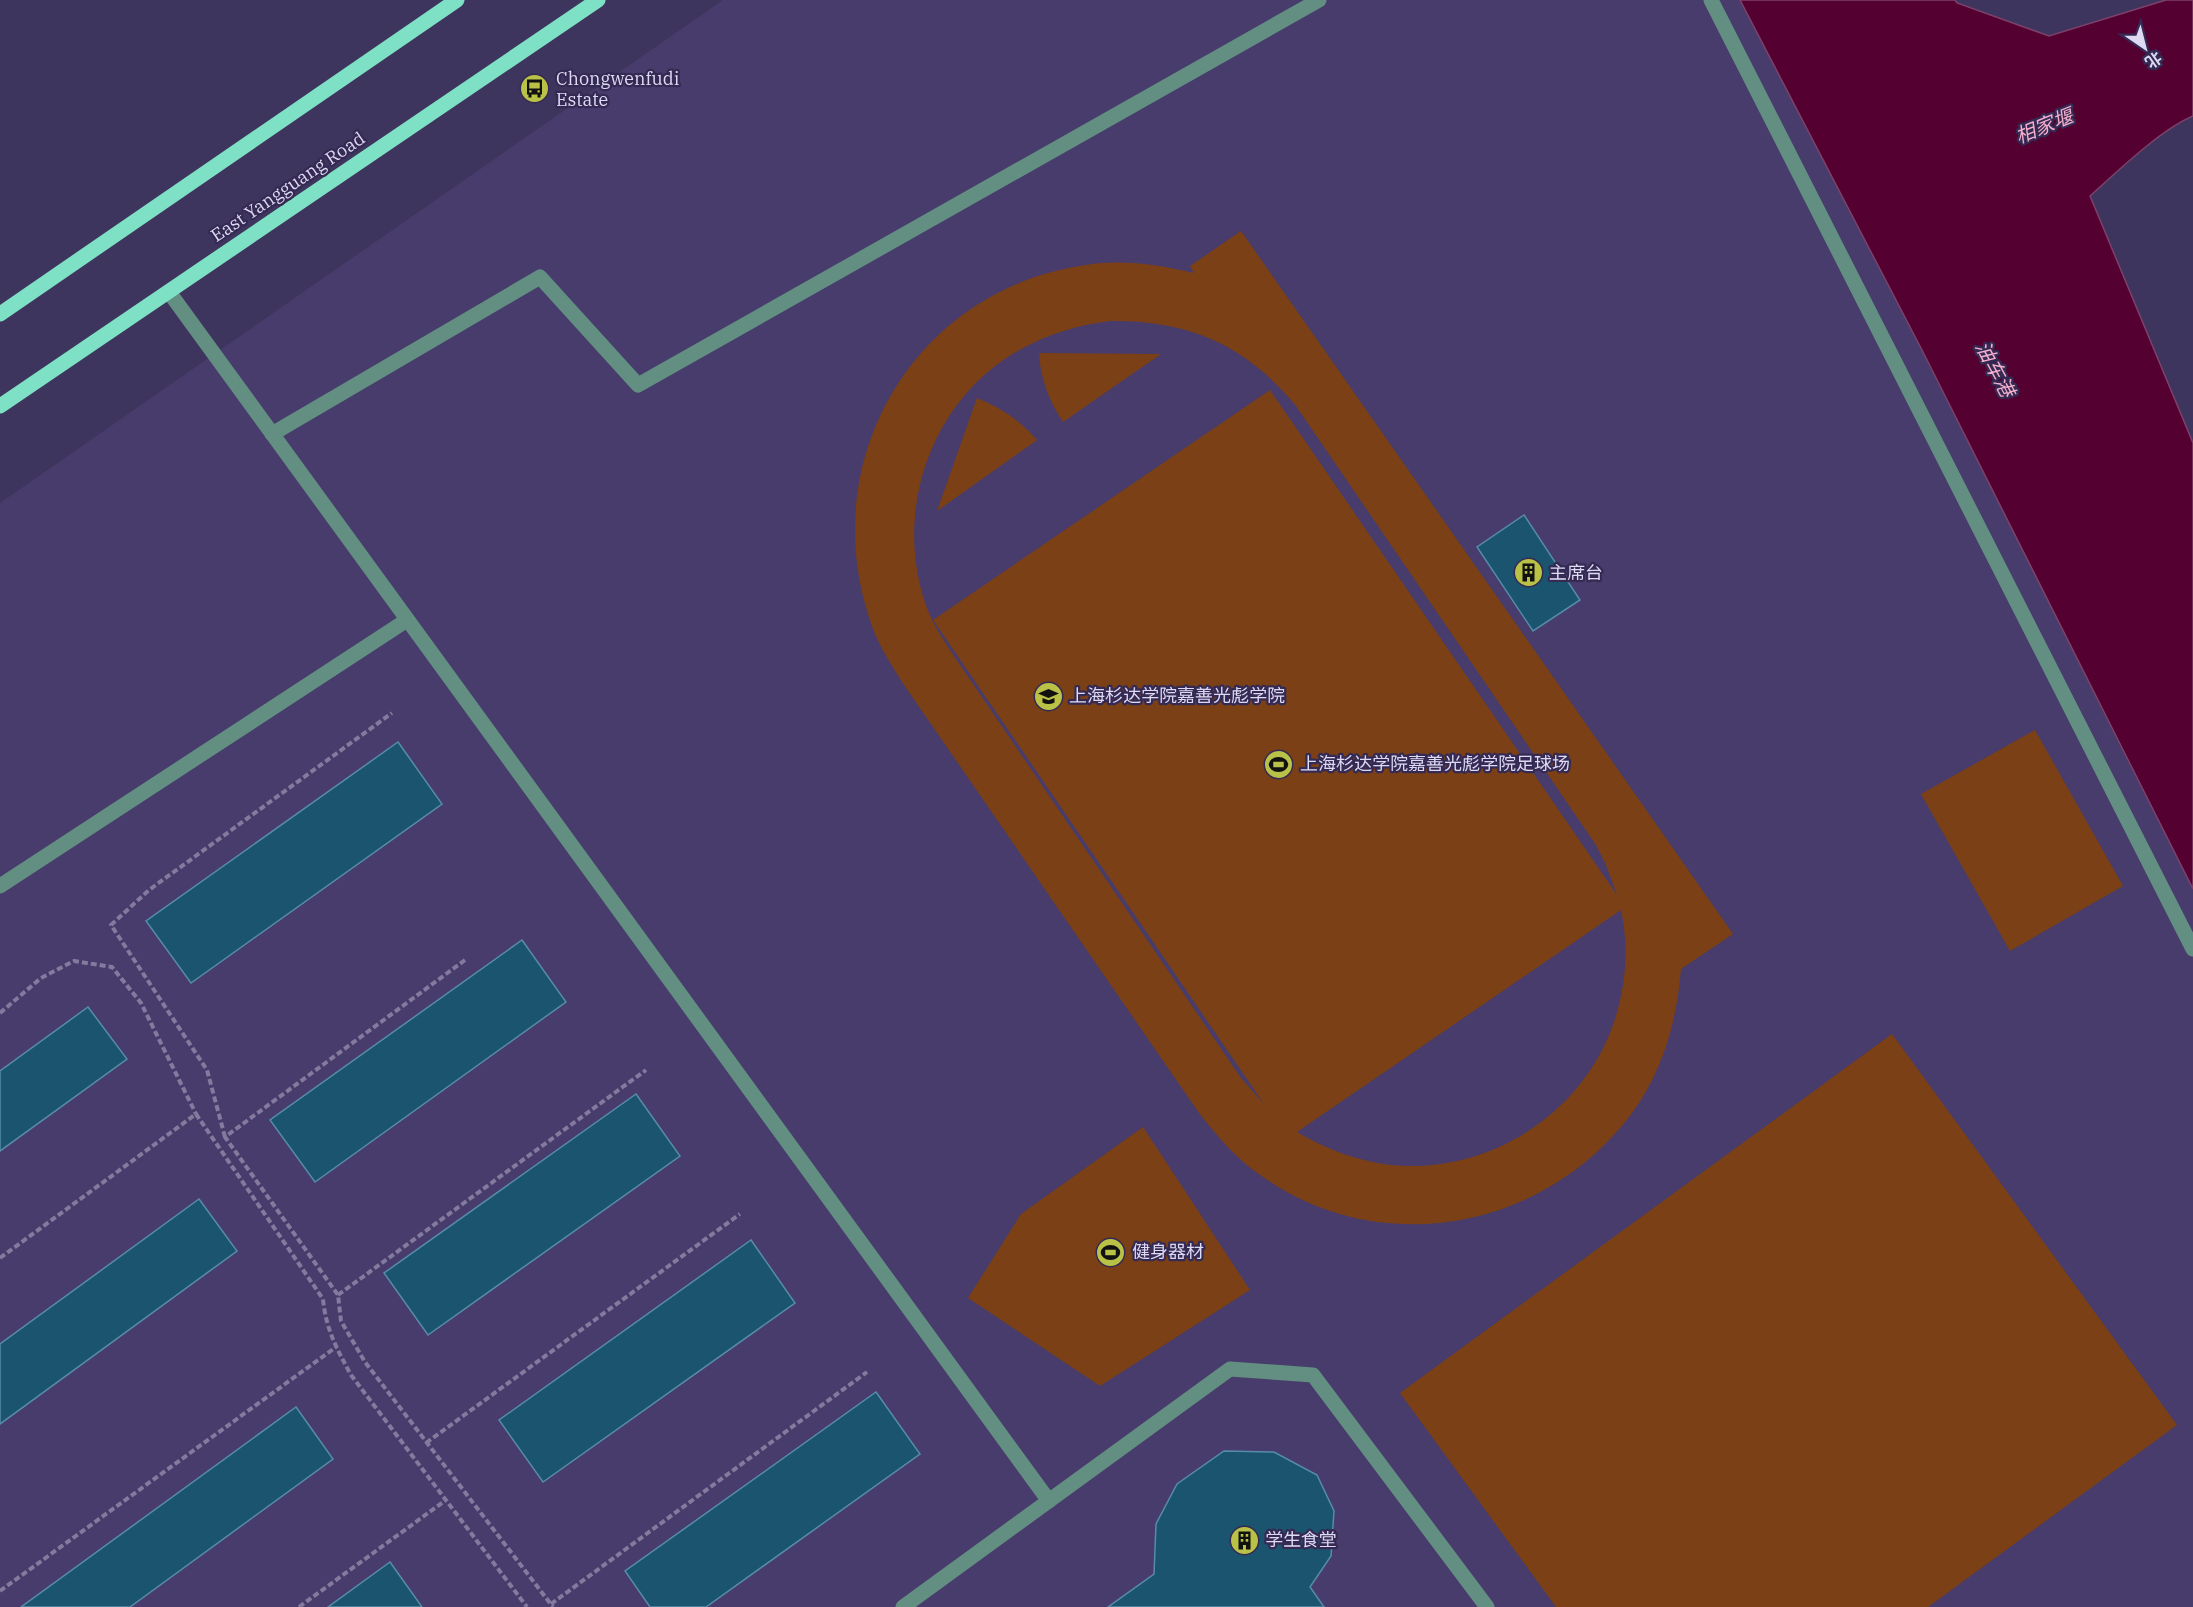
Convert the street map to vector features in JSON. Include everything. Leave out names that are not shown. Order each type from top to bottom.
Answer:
[{"type":"main road","points":[[0,314],[457,0]]},
{"type":"main road","name":"East Yangguang Road","points":[[0,406],[598,0]]},
{"type":"lane","points":[[272,434],[540,278],[638,385],[1319,0]]},
{"type":"lane","points":[[1711,0],[2193,949]]},
{"type":"lane","points":[[169,292],[1049,1501]]},
{"type":"lane","points":[[0,886],[407,620]]},
{"type":"lane","points":[[903,1607],[1230,1369],[1313,1375],[1487,1607]]},
{"type":"path","points":[[392,713],[149,890],[111,925],[207,1070],[225,1137],[338,1295],[341,1321],[364,1362],[552,1606],[867,1372]]},
{"type":"path","points":[[225,1137],[465,960]]},
{"type":"path","points":[[0,1013],[41,978],[74,961],[112,967],[141,1003],[196,1114],[323,1299],[330,1336],[351,1375],[526,1607]]},
{"type":"path","points":[[338,1295],[646,1070]]},
{"type":"path","points":[[0,1257],[196,1114]]},
{"type":"path","points":[[426,1443],[740,1214]]},
{"type":"path","points":[[0,1591],[336,1347]]},
{"type":"path","points":[[299,1607],[446,1500]]},
{"type":"shaded area","name":"上海杉达学院嘉善光彪学院","points":[[723,0],[1740,0],[1922,350],[2193,888],[2193,1607],[0,1607],[0,503]]},
{"type":"shaded area","name":"上海杉达学院嘉善光彪学院足球场","points":[[1241,231],[1733,934],[1681,969],[1676,1007],[1667,1044],[1652,1080],[1632,1113],[1596,1152],[1555,1184],[1509,1206],[1460,1220],[1409,1224],[1359,1219],[1309,1203],[1263,1177],[1236,1156],[1199,1113],[902,682],[872,626],[857,565],[856,504],[868,446],[892,393],[927,347],[971,309],[1025,281],[1100,263],[1141,264],[1194,273],[1190,266]],"holes":[[[1110,321],[1165,325],[1214,340],[1257,367],[1296,406],[1596,845],[1617,895],[1270,390],[933,620],[1264,1104],[1241,1078],[940,635],[931,619],[918,576],[914,538],[917,499],[927,463],[942,428],[964,396],[991,369],[1023,348],[1065,330]],[[1621,910],[1625,938],[1625,966],[1614,1022],[1599,1055],[1580,1085],[1555,1110],[1527,1132],[1496,1148],[1462,1160],[1427,1166],[1391,1165],[1366,1161],[1319,1144],[1297,1132]]]},
{"type":"shaded area","points":[[1039,353],[1161,354],[1063,422],[1046,389]]},
{"type":"shaded area","points":[[977,398],[1010,415],[1037,440],[937,511]]},
{"type":"shaded area","points":[[2035,730],[2123,886],[2010,951],[1921,794]]},
{"type":"shaded area","points":[[1892,1034],[2177,1425],[1928,1607],[1556,1607],[1400,1393]]},
{"type":"shaded area","name":"健身器材","points":[[1143,1127],[1250,1290],[1100,1386],[968,1298],[1021,1214]]},
{"type":"water","points":[[1740,0],[1955,0],[1957,3],[2049,36],[2166,0],[2193,0],[2193,116],[2180,122],[2153,141],[2090,196],[2193,443],[2193,889],[1922,350]]},
{"type":"building","name":"主席台","points":[[1524,515],[1580,600],[1533,631],[1477,547]]},
{"type":"building","points":[[398,742],[442,804],[191,983],[146,921]]},
{"type":"building","points":[[522,940],[566,1002],[315,1182],[270,1120]]},
{"type":"building","points":[[88,1007],[127,1059],[0,1151],[0,1071]]},
{"type":"building","points":[[636,1094],[680,1156],[428,1335],[384,1273]]},
{"type":"building","points":[[199,1199],[237,1251],[0,1424],[0,1344]]},
{"type":"building","points":[[751,1240],[795,1303],[543,1482],[499,1420]]},
{"type":"building","points":[[876,1392],[920,1454],[706,1607],[650,1607],[625,1571]]},
{"type":"building","points":[[296,1407],[333,1459],[130,1607],[21,1607]]},
{"type":"building","name":"学生食堂","points":[[1224,1451],[1274,1452],[1317,1475],[1334,1511],[1331,1556],[1310,1587],[1324,1607],[1108,1607],[1154,1574],[1156,1524],[1177,1484]]},
{"type":"building","points":[[390,1562],[422,1607],[328,1607]]},
{"type":"place","name":"Chongwenfudi Estate","points":[[535,89]]},
{"type":"place","name":"主席台","points":[[1528,573]]},
{"type":"place","name":"上海杉达学院嘉善光彪学院","points":[[1048,696]]},
{"type":"place","name":"上海杉达学院嘉善光彪学院足球场","points":[[1279,764]]},
{"type":"place","name":"健身器材","points":[[1111,1252]]},
{"type":"place","name":"学生食堂","points":[[1244,1540]]},
{"type":"water label","name":"相家堰","points":[[2044,126]]},
{"type":"water label","name":"油车港","points":[[1995,369]]}]
